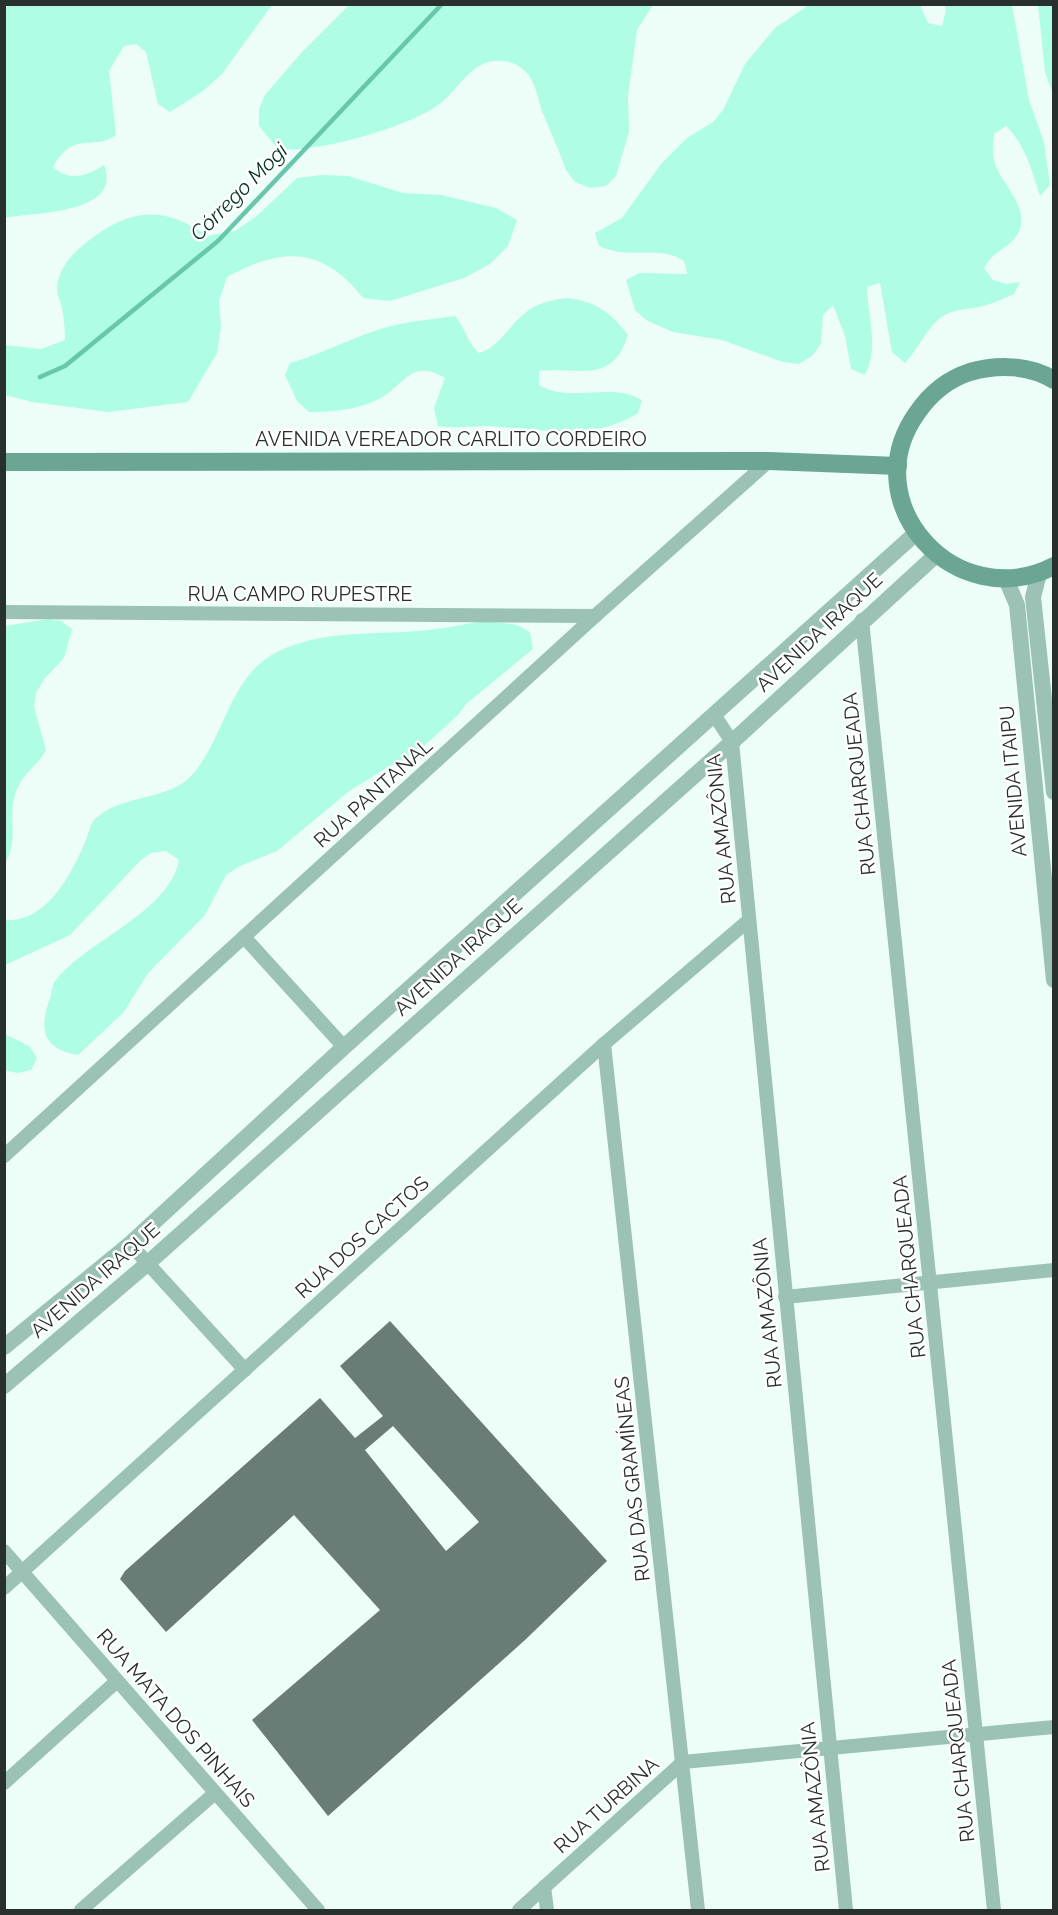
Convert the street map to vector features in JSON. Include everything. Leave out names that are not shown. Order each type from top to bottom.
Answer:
[{"type":"main road","points":[[1046,570],[1006,579],[984,578],[957,569],[936,555],[916,533],[905,512],[899,489],[898,466],[902,443],[911,421],[924,402],[941,386],[962,375],[984,368],[1007,366],[1050,372]]},
{"type":"main road","name":"AVENIDA VEREADOR CARLITO CORDEIRO","points":[[4,462],[769,461],[898,466]]},
{"type":"street","name":"RUA PANTANAL","points":[[4,1156],[769,461]]},
{"type":"street","name":"AVENIDA IRAQUE","points":[[4,1347],[130,1244],[344,1047],[916,533]]},
{"type":"street","name":"AVENIDA IRAQUE","points":[[4,1386],[147,1264],[732,742],[862,620],[936,555]]},
{"type":"street","name":"AVENIDA ITAIPU","points":[[1046,570],[1033,597],[1053,792]]},
{"type":"street","name":"AVENIDA ITAIPU","points":[[1006,579],[1017,605],[1048,874],[1053,980]]},
{"type":"street","name":"RUA CAMPO RUPESTRE","points":[[4,612],[596,616]]},
{"type":"street","name":"RUA CHARQUEADA","points":[[862,620],[994,1911]]},
{"type":"street","name":"RUA AMAZÔNIA","points":[[715,716],[732,742],[846,1911]]},
{"type":"street","name":"RUA DOS CACTOS","points":[[4,1588],[604,1044],[749,920]]},
{"type":"street","points":[[244,937],[344,1047]]},
{"type":"street","name":"RUA DAS GRAMÍNEAS","points":[[604,1044],[698,1911]]},
{"type":"street","points":[[130,1244],[245,1370]]},
{"type":"street","points":[[785,1297],[1053,1270]]},
{"type":"street","name":"RUA MATA DOS PINHAIS","points":[[4,1551],[215,1793],[312,1909]]},
{"type":"street","points":[[4,1783],[117,1681]]},
{"type":"street","name":"RUA TURBINA","points":[[519,1911],[682,1762],[1053,1726]]},
{"type":"street","points":[[81,1911],[215,1793]]},
{"type":"street","points":[[544,1887],[547,1911]]},
{"type":"green space","points":[[5,4],[272,5],[222,74],[203,91],[170,112],[158,104],[146,52],[136,44],[124,46],[109,71],[116,135],[107,140],[84,143],[69,148],[53,167],[65,175],[78,176],[104,165],[106,181],[101,194],[89,202],[72,208],[5,218]]},
{"type":"green space","points":[[350,4],[653,5],[637,30],[628,96],[629,132],[616,176],[606,186],[590,188],[575,182],[566,170],[529,76],[516,65],[503,61],[489,62],[478,67],[442,102],[388,129],[339,143],[278,149],[259,126],[259,109],[265,95],[302,52]]},
{"type":"green space","points":[[809,5],[920,5],[928,23],[942,26],[946,10],[944,5],[1012,5],[1029,100],[1044,142],[1050,185],[1040,196],[1027,158],[1013,134],[1006,126],[994,134],[993,150],[996,167],[1019,208],[1021,226],[1014,239],[984,268],[993,280],[1006,284],[1020,282],[1014,294],[987,305],[944,315],[929,329],[905,363],[892,352],[880,283],[867,287],[872,343],[865,375],[851,369],[845,336],[833,305],[823,315],[821,344],[812,356],[799,364],[783,362],[722,340],[673,332],[646,320],[635,310],[626,280],[639,273],[687,274],[684,261],[664,254],[611,250],[599,246],[595,233],[622,218],[661,164],[687,138],[713,122],[723,110],[745,64],[775,28]]},
{"type":"green space","points":[[1038,5],[1053,5],[1053,94],[1045,72]]},
{"type":"green space","points":[[322,175],[348,176],[403,193],[441,195],[496,208],[517,220],[508,246],[490,264],[464,278],[390,301],[363,298],[348,281],[332,269],[316,261],[300,257],[266,260],[227,277],[219,301],[221,326],[217,353],[188,402],[108,412],[32,402],[5,395],[5,345],[41,349],[65,340],[63,313],[57,289],[59,279],[64,266],[72,256],[102,231],[131,217],[161,215],[191,226],[207,236],[235,231],[259,214],[297,178]]},
{"type":"green space","points":[[567,298],[586,302],[602,309],[616,320],[628,335],[621,351],[604,367],[581,371],[539,371],[539,385],[564,393],[617,392],[642,400],[638,413],[621,422],[584,431],[438,426],[434,408],[445,378],[433,372],[423,371],[415,372],[377,400],[361,406],[344,410],[309,412],[297,401],[285,375],[290,363],[378,330],[455,316],[479,353],[492,346],[528,310],[550,301]]},
{"type":"green space","points":[[48,619],[61,621],[72,629],[64,658],[45,678],[36,693],[34,707],[46,750],[27,773],[14,797],[12,843],[5,864],[5,626]]},
{"type":"green space","points":[[489,621],[517,625],[530,632],[533,649],[466,704],[458,715],[413,756],[386,768],[348,792],[277,851],[238,867],[226,875],[205,915],[149,972],[123,1013],[78,1055],[66,1052],[50,1043],[46,1036],[45,1019],[55,981],[86,952],[144,911],[160,896],[172,879],[179,860],[166,851],[151,853],[140,861],[70,935],[5,965],[5,920],[20,919],[33,913],[56,894],[73,867],[95,819],[118,805],[171,789],[183,783],[193,774],[204,759],[249,675],[262,662],[279,651],[296,644],[330,636],[426,630]]},
{"type":"green space","points":[[5,1034],[29,1046],[37,1058],[31,1070],[17,1073],[5,1070]]},
{"type":"building","points":[[390,1321],[607,1561],[525,1640],[328,1816],[252,1720],[380,1610],[294,1515],[166,1632],[120,1579],[125,1571],[320,1398],[355,1438],[383,1416],[340,1366]],"holes":[[[393,1426],[479,1522],[446,1551],[365,1450]]]},
{"type":"waterway","name":"Córrego Mogi","points":[[40,377],[65,366],[218,241],[442,4]]}]
